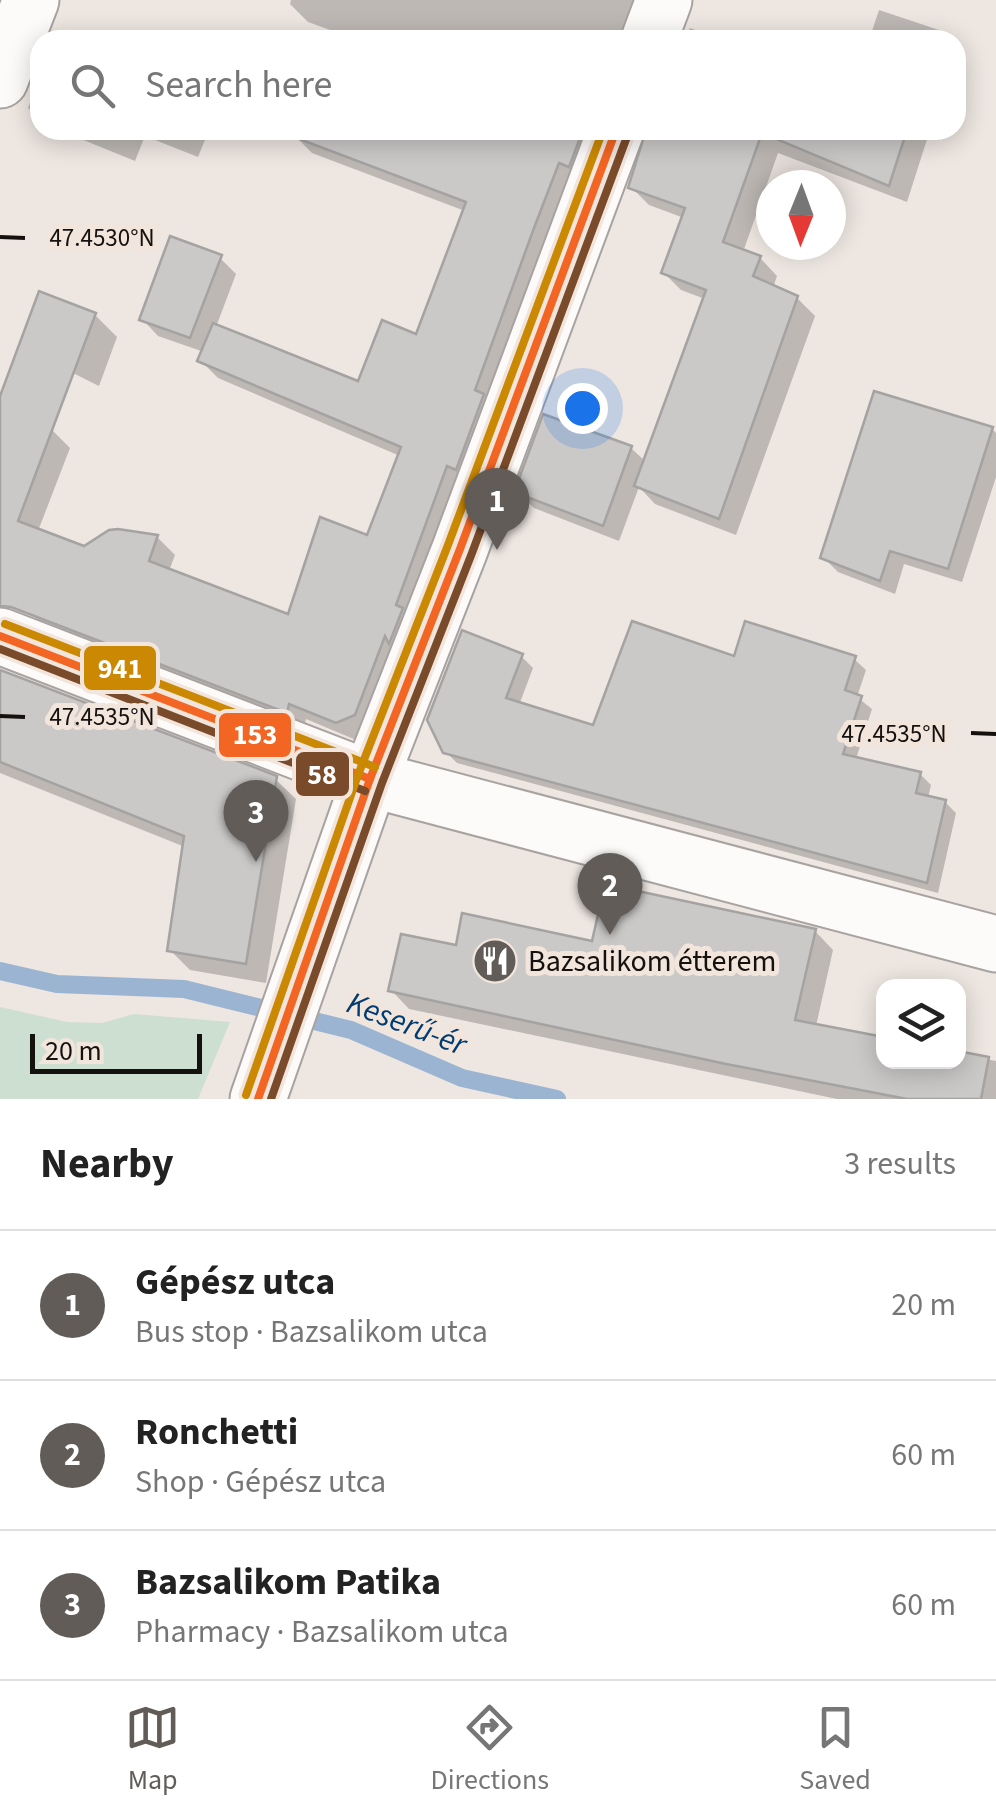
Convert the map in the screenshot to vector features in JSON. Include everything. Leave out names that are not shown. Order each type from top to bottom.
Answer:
[{"type":"street","points":[[0,80],[31,0]]},
{"type":"street","points":[[654,30],[664,0]]},
{"type":"street","points":[[258,1099],[370,779],[612,140]]},
{"type":"street","points":[[0,636],[370,779],[996,944]]},
{"type":"green space","points":[[0,1007],[67,1022],[102,1023],[134,1014],[230,1022],[198,1099],[0,1099]]},
{"type":"building","points":[[302,140],[579,140],[569,167],[559,163],[475,390],[484,394],[456,470],[447,466],[396,605],[403,608],[389,644],[385,636],[355,715],[336,723],[289,704],[287,713],[0,606],[0,396],[39,291],[96,313],[18,521],[84,546],[109,530],[158,535],[149,561],[288,614],[320,517],[367,535],[401,447],[197,361],[213,323],[358,381],[382,320],[416,334],[466,202]]},
{"type":"building","points":[[643,140],[759,140],[723,242],[756,254],[759,260],[753,276],[798,296],[719,519],[634,486],[706,290],[661,273],[685,208],[628,188]]},
{"type":"building","points":[[779,140],[904,140],[889,186]]},
{"type":"building","points":[[170,236],[222,255],[190,338],[139,320]]},
{"type":"building","points":[[874,391],[993,427],[948,569],[890,551],[880,581],[820,558]]},
{"type":"building","points":[[543,414],[632,446],[603,526],[514,492]]},
{"type":"building","points":[[632,621],[734,656],[745,621],[856,656],[845,690],[862,696],[843,754],[921,772],[916,793],[946,800],[927,883],[443,753],[427,720],[462,630],[523,654],[506,698],[593,725]]},
{"type":"building","points":[[0,670],[277,776],[246,964],[167,951],[184,836],[0,762]]},
{"type":"building","points":[[605,884],[816,929],[795,1020],[876,1035],[876,1069],[966,1069],[966,1053],[989,1057],[981,1099],[907,1099],[388,991],[401,934],[456,945],[462,913],[592,941]]},
{"type":"waterway","name":"Keserű-ér","points":[[0,971],[57,984],[184,989],[351,1030],[462,1078],[557,1099]]},
{"type":"transit line","name":"941","points":[[246,1095],[358,775],[599,140]]},
{"type":"transit line","name":"153","points":[[258,1099],[370,779],[612,140]]},
{"type":"transit line","name":"58","points":[[271,1099],[382,783],[626,140]]},
{"type":"transit line","name":"941","points":[[5,624],[375,767]]},
{"type":"transit line","name":"153","points":[[0,636],[370,779]]},
{"type":"transit line","name":"58","points":[[0,649],[365,791]]},
{"type":"place","name":"Gépész utca","points":[[497,550]]},
{"type":"place","name":"Bazsalikom Patika","points":[[256,862]]},
{"type":"place","name":"Ronchetti","points":[[610,935]]},
{"type":"place","name":"Bazsalikom étterem","points":[[495,961]]}]
